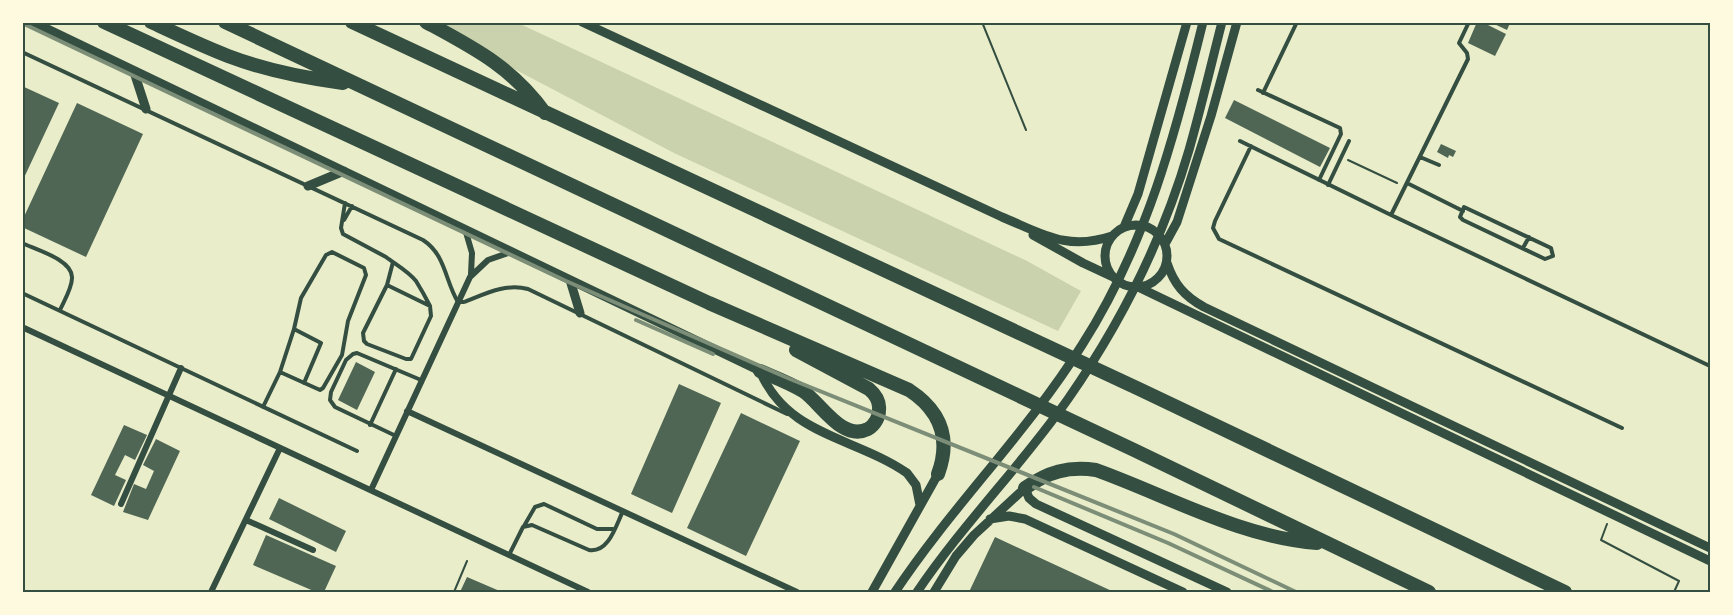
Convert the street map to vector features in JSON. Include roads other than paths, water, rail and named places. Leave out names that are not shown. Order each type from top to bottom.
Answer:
[{"type":"highway","points":[[104,22],[710,303],[909,390],[919,397],[935,415],[940,426],[944,451],[938,474]]},
{"type":"highway","points":[[151,22],[228,56],[253,64],[304,77],[356,84]]},
{"type":"highway","points":[[225,22],[1134,450],[1429,592]]},
{"type":"highway","points":[[352,22],[1139,389],[1565,592]]},
{"type":"highway","points":[[426,22],[493,60],[528,90],[546,114]]},
{"type":"highway","points":[[710,303],[869,389],[878,400],[877,420],[867,429],[860,431],[847,429],[830,418],[818,403],[803,391],[760,370]]},
{"type":"highway","points":[[1025,488],[1052,472],[1081,467],[1096,470],[1255,532],[1291,540],[1327,544]]},
{"type":"street","points":[[33,22],[760,370],[774,397],[796,418],[907,472],[916,485],[920,505]]},
{"type":"street","points":[[582,22],[1002,218],[1054,238],[1074,243],[1094,242],[1112,236],[1124,227],[1140,225],[1148,227],[1161,237],[1165,244],[1167,263],[1180,289],[1203,307],[1710,548]]},
{"type":"street","points":[[1124,227],[1138,194],[1187,22]]},
{"type":"street","points":[[895,592],[946,520],[1053,389],[1109,300],[1152,204],[1169,153],[1203,22]]},
{"type":"street","points":[[917,592],[961,531],[1026,454],[1067,399],[1123,309],[1149,258],[1171,205],[1189,150],[1222,22]]},
{"type":"street","points":[[1165,244],[1177,222],[1211,116],[1237,22]]},
{"type":"street","points":[[134,72],[146,110]]},
{"type":"street","points":[[308,186],[344,171]]},
{"type":"street","points":[[1002,218],[1075,259],[1130,286],[1138,287],[1710,561]]},
{"type":"street","points":[[371,490],[470,277],[472,253],[465,229]]},
{"type":"street","points":[[1112,236],[1105,252],[1106,261],[1114,278]]},
{"type":"street","points":[[470,277],[488,260],[511,251]]},
{"type":"street","points":[[1138,287],[1153,282],[1164,271],[1167,263]]},
{"type":"street","points":[[570,280],[580,313]]},
{"type":"street","points":[[22,327],[588,592]]},
{"type":"street","points":[[121,504],[181,368]]},
{"type":"street","points":[[407,411],[797,592]]},
{"type":"street","points":[[211,592],[280,448]]},
{"type":"street","points":[[872,592],[938,474]]},
{"type":"street","points":[[934,592],[956,556],[988,520],[1025,488],[1029,498],[1036,504],[1227,592]]},
{"type":"street","points":[[988,520],[1009,516],[1025,519],[1183,592]]},
{"type":"street","points":[[246,520],[313,550]]},
{"type":"lane","points":[[1263,93],[1297,22]]},
{"type":"lane","points":[[1706,22],[1710,24]]},
{"type":"lane","points":[[1391,215],[1468,59],[1467,52],[1459,43],[1468,23]]},
{"type":"lane","points":[[23,52],[418,237],[433,247],[440,257],[458,302],[464,302],[502,288],[528,289],[796,418]]},
{"type":"lane","points":[[1258,90],[1340,128],[1341,134],[1319,180]]},
{"type":"lane","points":[[1240,141],[1710,366]]},
{"type":"lane","points":[[1328,184],[1349,141]]},
{"type":"lane","points":[[1251,146],[1215,221],[1215,234],[1219,239],[1622,428]]},
{"type":"lane","points":[[1420,157],[1438,165]]},
{"type":"lane","points":[[1406,185],[1463,211]]},
{"type":"lane","points":[[345,203],[341,231],[345,237],[393,262],[415,279],[430,306],[431,316],[411,359],[364,341],[363,333],[387,285],[393,262]]},
{"type":"lane","points":[[342,223],[352,206]]},
{"type":"lane","points":[[1464,207],[1529,237],[1551,248],[1553,256],[1545,259],[1461,219],[1463,211],[1464,207]]},
{"type":"lane","points":[[1523,248],[1529,237]]},
{"type":"lane","points":[[22,243],[63,262],[70,268],[72,282],[60,310]]},
{"type":"lane","points":[[263,407],[280,372],[301,298],[328,252],[353,262],[366,271],[348,321],[342,355],[323,388],[320,390],[280,372]]},
{"type":"lane","points":[[387,285],[430,306]]},
{"type":"lane","points":[[22,293],[357,451]]},
{"type":"lane","points":[[294,329],[321,343],[304,383]]},
{"type":"lane","points":[[396,437],[335,407],[330,400],[331,392],[346,360],[352,354],[361,353],[421,380]]},
{"type":"lane","points":[[370,425],[396,369]]},
{"type":"lane","points":[[508,556],[535,507],[544,504],[597,529],[605,531],[614,529]]},
{"type":"lane","points":[[523,527],[536,525],[593,551],[606,545],[623,510]]},
{"type":"railway","points":[[22,23],[566,281],[790,379],[1174,534],[1296,592]]},
{"type":"railway","points":[[636,320],[713,354]]},
{"type":"railway","points":[[1034,487],[1168,543],[1273,592]]}]
